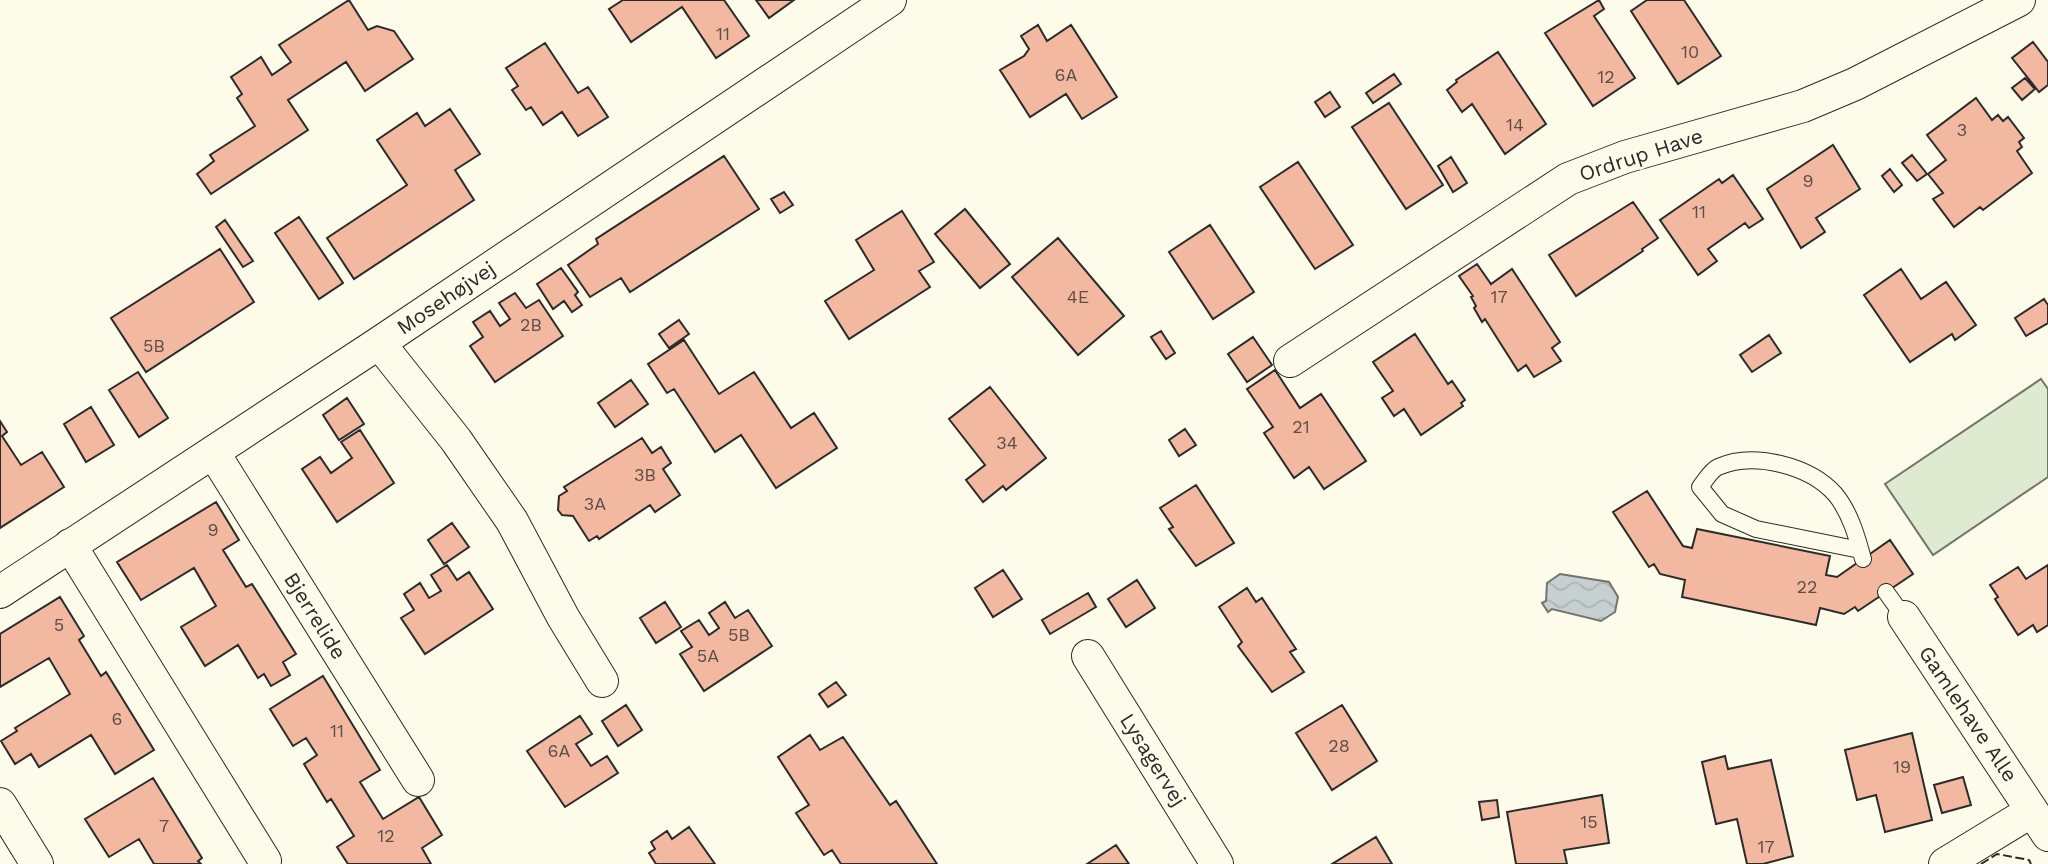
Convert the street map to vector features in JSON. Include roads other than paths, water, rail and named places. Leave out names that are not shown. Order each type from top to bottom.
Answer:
[{"type":"street","name":"Mosehøjvej","points":[[0,592],[379,343],[890,0]]},
{"type":"street","name":"Ordrup Have","points":[[1290,361],[1568,178],[1625,157],[1803,106],[1855,84],[2019,0]]},
{"type":"street","points":[[379,343],[456,440],[512,521],[563,617],[602,681]]},
{"type":"street","name":"Bjerrelide","points":[[213,452],[418,780]]},
{"type":"street","points":[[70,545],[265,861]]},
{"type":"street","name":"Gamlehave Alle","points":[[1895,604],[2040,823],[1945,864]]},
{"type":"street","name":"Lysagervej","points":[[1088,656],[1217,864]]},
{"type":"street","points":[[0,803],[37,864]]},
{"type":"lane","points":[[1749,461],[1802,469],[1835,494],[1854,528],[1861,555],[1755,529],[1722,514],[1700,487],[1717,467],[1749,461]]},
{"type":"water","points":[[1560,574],[1609,582],[1618,597],[1615,612],[1601,621],[1552,609],[1548,612],[1542,603],[1546,601],[1547,583]]}]
